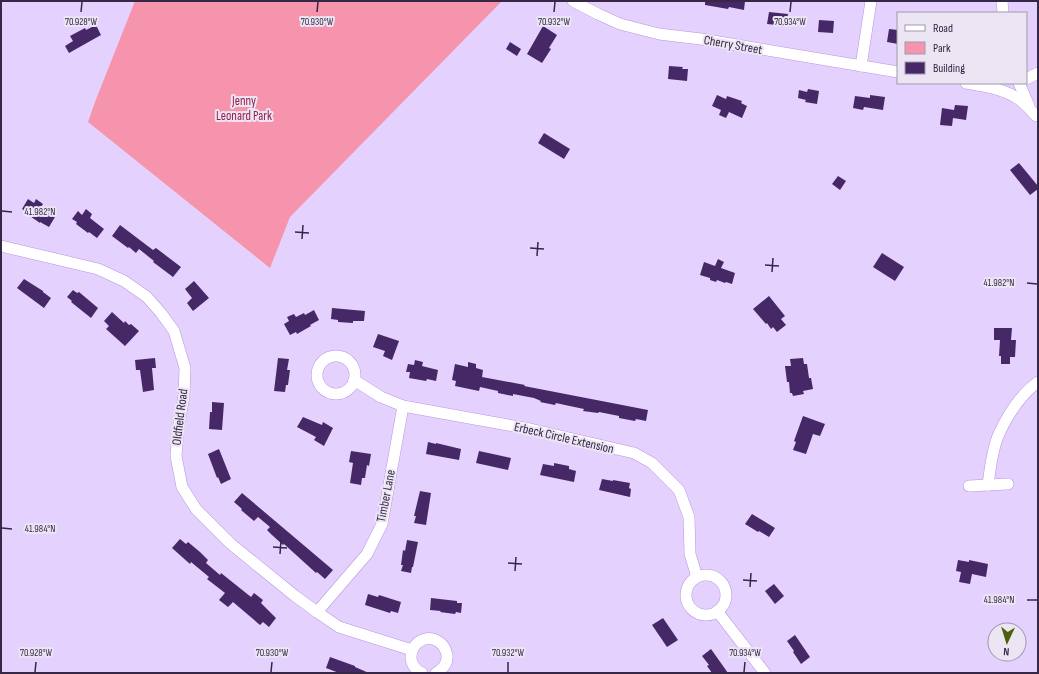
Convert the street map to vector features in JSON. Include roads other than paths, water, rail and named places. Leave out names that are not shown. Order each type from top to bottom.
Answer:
[{"type":"street","name":"Cherry Street","points":[[573,1],[609,19],[652,33],[701,39],[897,72]]},
{"type":"street","points":[[861,66],[871,1]]},
{"type":"street","points":[[1002,1],[1003,12]]},
{"type":"street","points":[[1027,78],[1038,73]]},
{"type":"street","points":[[971,84],[992,88],[1019,99],[1037,117]]},
{"type":"street","points":[[1019,84],[1028,105],[1037,117]]},
{"type":"street","name":"Oldfield Road","points":[[1,246],[98,269],[124,281],[147,297],[174,331],[185,368],[184,396],[178,430],[176,456],[182,487],[196,509],[231,544],[295,596],[338,627],[412,650]]},
{"type":"street","name":"Erbeck Circle Extension","points":[[354,380],[381,397],[403,406],[530,429],[634,453],[652,464],[679,490],[689,517],[690,554],[697,577]]},
{"type":"street","points":[[988,485],[998,437],[1020,399],[1038,382]]},
{"type":"street","name":"Timber Lane","points":[[317,612],[367,554],[382,524],[403,406]]},
{"type":"street","points":[[969,486],[1008,484]]},
{"type":"street","points":[[708,575],[713,576],[723,585],[725,597],[723,604],[717,611],[708,614],[701,614],[694,610],[688,603],[686,597],[688,585],[697,577],[708,575]]},
{"type":"street","points":[[717,611],[765,673]]},
{"type":"street","points":[[422,673],[414,667],[411,656],[415,645],[425,639],[437,640],[442,644],[447,654],[447,660],[444,666],[436,673]]},
{"type":"park label","name":"Jenny Leonard Park","points":[[244,108]]}]
